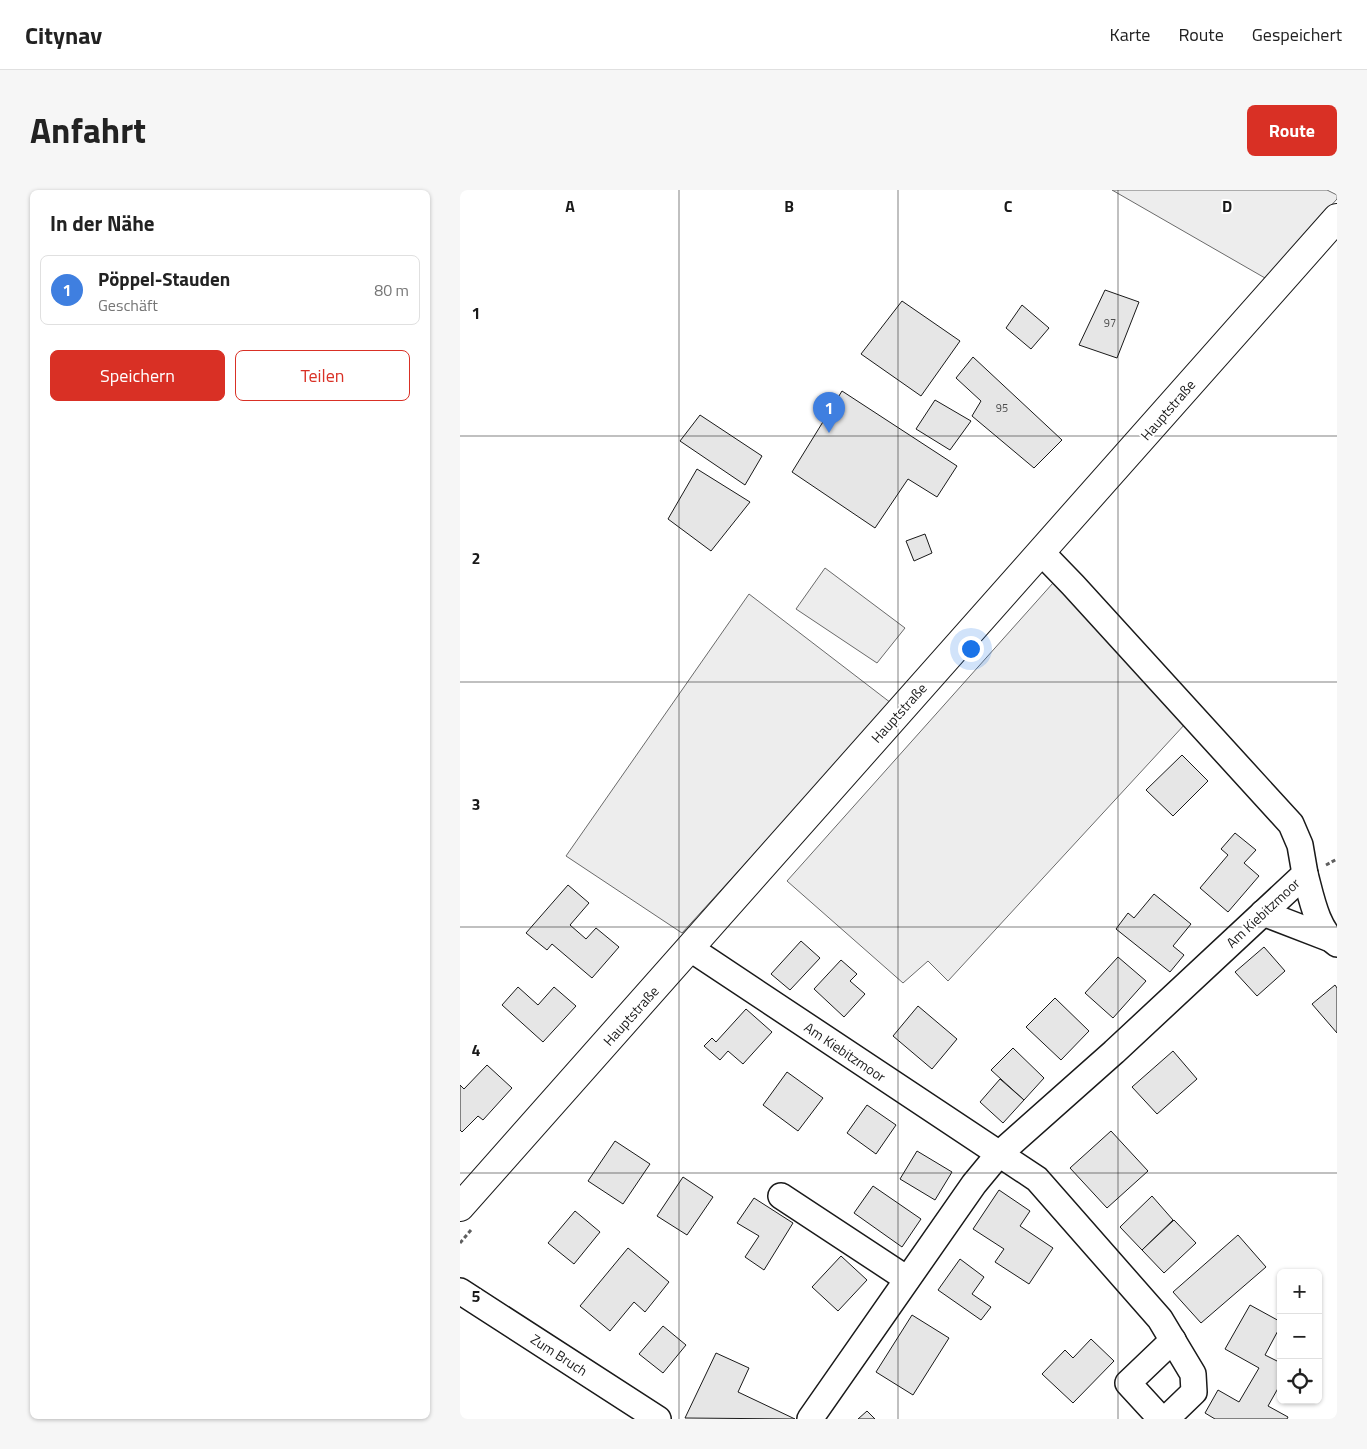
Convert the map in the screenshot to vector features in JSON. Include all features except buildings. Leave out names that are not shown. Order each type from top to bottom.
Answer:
[{"type":"main road","name":"Hauptstraße","points":[[460,1208],[1337,218]]},
{"type":"street","name":"Am Kiebitzmoor","points":[[810,1419],[974,1184],[998,1155],[1114,1052],[1305,874],[1300,845],[1291,824],[1042,553]]},
{"type":"street","points":[[1305,874],[1314,908],[1333,941]]},
{"type":"street","points":[[1263,913],[1333,941]]},
{"type":"street","name":"Am Kiebitzmoor","points":[[691,949],[998,1155],[1037,1179],[1160,1319],[1193,1374],[1194,1392],[1166,1419]]},
{"type":"street","points":[[781,1196],[908,1280]]},
{"type":"street","name":"Zum Bruch","points":[[460,1291],[658,1419]]},
{"type":"street","points":[[1161,1419],[1128,1383],[1173,1340]]},
{"type":"shaded area","points":[[1112,190],[1327,190],[1337,195],[1337,199],[1265,278]]},
{"type":"shaded area","points":[[825,568],[905,628],[877,663],[796,609]]},
{"type":"shaded area","points":[[1053,583],[1186,723],[948,981],[928,961],[903,983],[787,881]]},
{"type":"shaded area","points":[[749,594],[891,703],[682,933],[566,856]]},
{"type":"place","name":"Pöppel-Stauden","points":[[829,433]]}]
